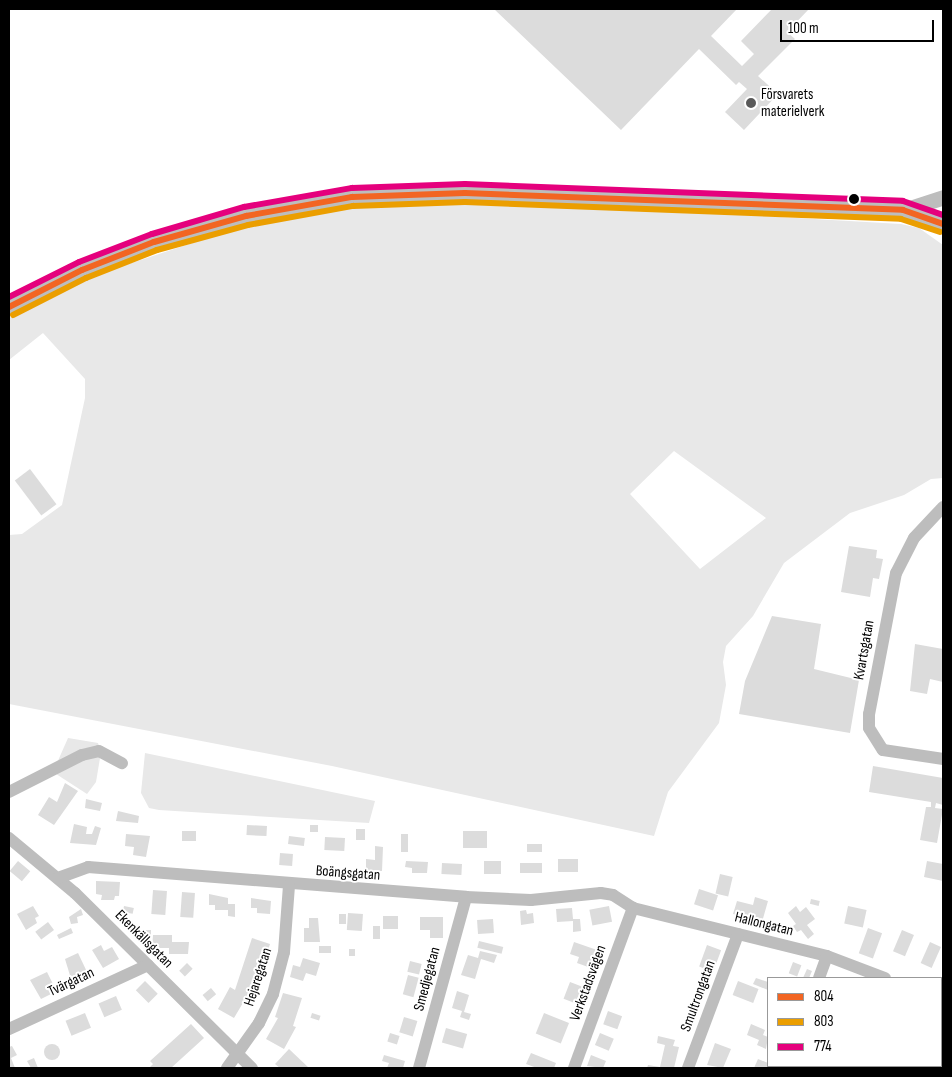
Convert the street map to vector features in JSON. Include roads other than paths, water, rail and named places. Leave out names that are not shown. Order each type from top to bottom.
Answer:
[{"type":"main road","points":[[9,308],[82,270],[154,242],[246,216],[352,197],[465,193],[903,210],[943,224]]},
{"type":"main road","points":[[903,210],[943,197]]},
{"type":"main road","points":[[943,197],[939,206],[943,224]]},
{"type":"street","name":"Kvartsgatan","points":[[943,507],[914,538],[896,573],[869,714],[869,728],[883,750],[943,759]]},
{"type":"street","points":[[9,792],[82,755],[99,752],[122,763]]},
{"type":"street","name":"Ekenkällsgatan","points":[[9,838],[58,878],[252,1068]]},
{"type":"street","name":"Boängsgatan","points":[[58,878],[88,868],[289,885],[466,897],[532,900],[601,893],[613,895],[633,908]]},
{"type":"street","name":"Hejaregatan","points":[[227,1068],[259,1024],[273,994],[284,952],[289,885]]},
{"type":"street","name":"Smedjegatan","points":[[418,1068],[466,897]]},
{"type":"street","name":"Hallongatan","points":[[633,908],[827,956],[882,977]]},
{"type":"street","name":"Verkstadsvägen","points":[[574,1068],[633,908]]},
{"type":"street","name":"Smultrongatan","points":[[688,1068],[738,934]]},
{"type":"street","points":[[819,977],[827,956]]},
{"type":"street","name":"Tvärgatan","points":[[9,1029],[148,965]]},
{"type":"place","name":"Försvarets materielverk","points":[[751,103]]}]
